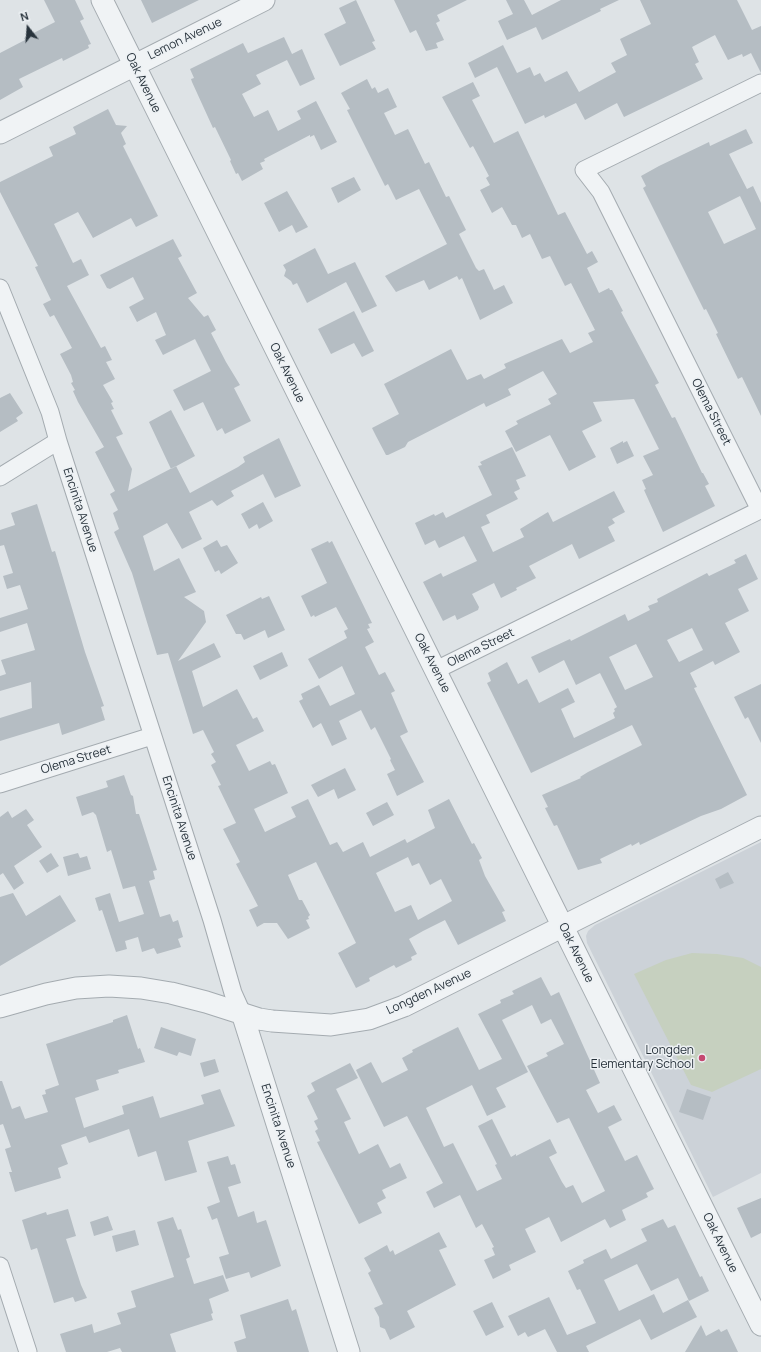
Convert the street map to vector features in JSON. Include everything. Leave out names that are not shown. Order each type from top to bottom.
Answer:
[{"type":"street","name":"Oak Avenue","points":[[102,0],[761,1326]]},
{"type":"street","name":"Lemon Avenue","points":[[0,133],[134,64],[264,0]]},
{"type":"street","name":"Olema Street","points":[[436,670],[760,510],[600,192],[584,170],[761,83]]},
{"type":"street","name":"Encinita Avenue","points":[[0,288],[50,412],[152,736],[212,920],[233,993],[242,1013],[349,1352]]},
{"type":"street","points":[[0,477],[58,441]]},
{"type":"street","name":"Olema Street","points":[[0,784],[152,736]]},
{"type":"street","name":"Longden Avenue","points":[[0,1007],[46,994],[76,988],[109,986],[141,988],[171,993],[259,1019],[301,1024],[331,1025],[369,1019],[404,1006],[761,827]]},
{"type":"street","points":[[0,1266],[28,1352]]},
{"type":"shaded area","name":"Longden Elementary School","points":[[761,842],[761,1173],[713,1197],[587,943],[586,936],[588,931],[595,925]]},
{"type":"green space","points":[[692,953],[717,954],[743,958],[761,967],[761,1069],[712,1092],[691,1085],[634,974],[666,960]]},
{"type":"building","points":[[44,0],[75,0],[84,19],[80,21],[91,44],[88,45],[89,48],[63,61],[62,58],[19,79],[23,87],[0,100],[0,53],[25,40],[24,38],[55,22]]},
{"type":"building","points":[[141,0],[199,0],[152,23]]},
{"type":"building","points":[[356,0],[375,41],[372,42],[376,49],[340,66],[324,34],[346,23],[339,8]]},
{"type":"building","points":[[394,0],[467,0],[437,15],[440,21],[436,23],[444,40],[436,43],[438,48],[426,51],[416,30],[410,33]]},
{"type":"building","points":[[506,0],[524,0],[532,15],[561,0],[619,0],[600,9],[601,11],[542,40],[536,27],[507,40],[498,21],[513,14]]},
{"type":"building","points":[[640,0],[737,0],[752,30],[761,26],[761,73],[751,53],[743,57],[742,54],[728,60],[715,35],[692,47],[699,62],[695,64],[703,79],[624,117],[617,103],[585,120],[576,103],[545,118],[544,115],[525,124],[497,67],[475,78],[468,63],[503,45],[517,73],[530,67],[534,76],[540,73],[545,82],[567,71],[579,92],[616,72],[611,63],[627,55],[620,39],[651,24]]},
{"type":"building","points":[[284,37],[292,54],[302,49],[315,79],[300,86],[287,60],[256,75],[261,84],[242,94],[254,117],[268,110],[278,131],[301,119],[297,111],[316,101],[337,142],[321,150],[314,135],[310,137],[310,135],[264,159],[265,161],[260,163],[263,169],[242,181],[238,173],[236,174],[215,127],[213,128],[192,82],[191,79],[194,78],[190,69],[243,43],[248,53]]},
{"type":"building","points":[[367,79],[372,89],[375,87],[378,93],[388,88],[397,107],[384,113],[395,135],[408,129],[425,164],[429,162],[446,197],[449,196],[466,230],[459,234],[476,268],[479,271],[484,269],[494,290],[504,285],[513,303],[480,320],[462,278],[459,280],[457,276],[429,290],[424,280],[396,292],[385,276],[447,244],[419,189],[396,200],[388,184],[385,186],[347,110],[350,109],[341,93]]},
{"type":"building","points":[[473,82],[480,96],[472,100],[494,143],[518,131],[558,215],[565,212],[587,254],[592,251],[598,262],[587,268],[599,293],[609,288],[612,290],[623,311],[621,312],[659,383],[655,385],[672,418],[675,417],[702,473],[709,484],[705,486],[715,506],[663,532],[644,490],[646,489],[642,480],[653,475],[643,456],[659,449],[634,399],[593,402],[602,421],[582,431],[596,457],[569,471],[550,435],[516,452],[505,431],[518,424],[516,421],[551,404],[548,399],[557,394],[543,371],[508,389],[511,395],[486,407],[484,403],[408,442],[405,447],[388,455],[386,455],[372,428],[399,414],[384,384],[451,349],[467,380],[481,374],[484,379],[506,368],[504,364],[562,339],[570,353],[593,342],[588,333],[595,330],[571,283],[565,286],[550,256],[542,259],[530,234],[522,238],[516,225],[512,225],[502,207],[492,213],[480,190],[490,185],[486,178],[489,176],[473,146],[470,148],[442,97]]},
{"type":"building","points":[[108,109],[116,125],[127,126],[121,133],[126,144],[123,146],[158,216],[136,227],[131,218],[93,238],[78,212],[54,224],[73,263],[81,259],[89,275],[67,286],[101,348],[105,346],[112,360],[106,362],[115,379],[103,385],[113,402],[111,403],[114,409],[111,410],[123,434],[116,437],[132,469],[128,491],[176,466],[190,493],[238,467],[245,462],[243,457],[279,438],[301,486],[275,498],[263,474],[231,491],[234,496],[217,506],[212,500],[189,512],[202,539],[182,549],[167,523],[143,536],[154,571],[179,558],[196,592],[184,597],[204,611],[206,622],[178,661],[214,643],[221,657],[192,671],[203,707],[237,689],[253,719],[257,717],[264,731],[236,745],[249,771],[270,761],[272,765],[275,764],[288,793],[254,809],[265,832],[296,817],[291,807],[308,799],[330,845],[337,842],[343,852],[363,842],[370,857],[405,839],[407,843],[435,828],[428,810],[449,799],[472,844],[474,843],[482,858],[479,860],[485,876],[505,911],[502,912],[506,921],[458,945],[445,920],[423,931],[409,939],[417,954],[411,957],[412,960],[396,968],[394,965],[369,978],[370,981],[356,988],[338,953],[356,943],[316,862],[288,875],[299,900],[302,900],[310,915],[308,917],[309,919],[306,920],[310,928],[288,939],[277,923],[264,923],[257,927],[249,910],[258,906],[236,864],[240,862],[223,829],[236,823],[218,786],[221,785],[211,765],[216,762],[211,754],[214,752],[203,730],[193,734],[168,653],[157,655],[132,573],[114,532],[119,529],[113,513],[118,510],[110,494],[115,491],[95,452],[104,447],[78,402],[73,391],[75,390],[71,383],[73,382],[71,375],[60,354],[72,348],[54,315],[50,317],[43,304],[51,300],[35,267],[38,266],[0,192],[0,182],[53,156],[49,147],[76,134],[73,127]],"holes":[[[408,857],[412,866],[419,863],[430,885],[441,879],[452,901],[418,920],[411,905],[395,912],[376,873]]]},
{"type":"building","points":[[746,129],[753,143],[729,154],[747,189],[753,186],[761,203],[761,416],[742,377],[738,379],[716,334],[718,333],[706,309],[704,310],[643,188],[646,186],[641,176],[709,142],[710,146]],"holes":[[[740,196],[756,229],[724,244],[708,212]]]},
{"type":"building","points":[[354,177],[361,190],[338,203],[331,188]]},
{"type":"building","points":[[287,191],[308,227],[296,233],[292,225],[279,232],[264,203]]},
{"type":"building","points":[[173,239],[182,256],[178,258],[197,293],[188,298],[204,317],[208,315],[216,330],[211,333],[240,385],[234,388],[251,421],[225,434],[222,428],[217,431],[203,402],[184,411],[173,390],[211,371],[195,339],[163,355],[155,340],[166,335],[156,312],[137,322],[129,307],[144,299],[133,277],[110,289],[107,288],[100,275]]},
{"type":"building","points":[[315,248],[328,274],[355,262],[377,306],[362,313],[346,282],[307,303],[297,283],[293,285],[291,281],[284,276],[286,270],[283,265]]},
{"type":"building","points":[[354,311],[374,351],[362,357],[354,343],[331,354],[318,329]]},
{"type":"building","points":[[10,393],[23,413],[16,418],[18,421],[0,432],[0,398]]},
{"type":"building","points":[[171,410],[195,456],[171,469],[149,422]]},
{"type":"building","points":[[623,441],[623,443],[627,441],[634,456],[617,464],[610,448]]},
{"type":"building","points":[[512,447],[526,476],[516,480],[520,489],[514,492],[518,499],[486,515],[490,523],[481,527],[493,552],[524,537],[520,529],[548,512],[553,522],[614,491],[625,512],[612,519],[615,523],[608,527],[615,541],[579,559],[572,544],[529,566],[536,578],[516,588],[517,590],[501,598],[494,583],[472,594],[479,607],[478,610],[457,620],[455,615],[443,621],[423,582],[441,573],[443,577],[477,561],[464,536],[439,548],[435,540],[425,545],[415,523],[434,514],[435,516],[443,512],[446,518],[492,495],[478,466],[482,465],[480,462]]},
{"type":"building","points":[[263,502],[273,521],[259,529],[257,524],[249,529],[241,514]]},
{"type":"building","points":[[37,504],[52,552],[55,551],[85,652],[104,706],[101,707],[105,720],[62,735],[59,723],[0,741],[0,718],[32,708],[31,682],[0,691],[0,676],[6,674],[1,660],[35,650],[27,623],[0,632],[0,618],[28,609],[20,585],[7,589],[3,576],[13,573],[4,545],[0,546],[0,530],[15,525],[11,513]]},
{"type":"building","points":[[217,540],[221,547],[227,545],[238,563],[221,574],[219,570],[215,572],[203,548]]},
{"type":"building","points":[[328,541],[329,543],[332,541],[372,623],[368,624],[370,628],[367,629],[374,642],[365,647],[379,675],[385,672],[395,691],[391,693],[408,732],[400,736],[424,782],[397,796],[387,774],[395,770],[390,760],[391,759],[375,727],[371,730],[361,710],[339,721],[347,739],[332,746],[321,723],[313,728],[299,701],[303,699],[301,694],[319,685],[330,706],[355,694],[342,666],[319,679],[308,659],[347,638],[344,631],[348,629],[336,607],[315,617],[314,615],[311,617],[301,596],[327,583],[311,549]]},
{"type":"building","points":[[746,554],[758,579],[738,589],[749,611],[725,623],[740,652],[715,665],[713,661],[690,673],[697,687],[694,688],[747,795],[721,809],[701,816],[640,845],[639,842],[632,846],[631,844],[600,859],[602,863],[578,870],[557,825],[554,826],[545,808],[548,807],[542,795],[581,778],[580,777],[588,772],[642,745],[632,725],[531,773],[487,683],[491,681],[488,673],[507,662],[518,684],[527,679],[539,703],[568,688],[575,702],[561,709],[574,738],[615,718],[613,713],[615,711],[614,709],[617,707],[600,673],[576,685],[564,660],[539,673],[531,657],[570,639],[571,641],[625,614],[628,621],[650,610],[648,606],[658,602],[657,599],[707,573],[709,576],[736,563],[734,560]],"holes":[[[692,628],[703,650],[679,662],[667,640]],[[636,644],[653,677],[625,690],[609,657]]]},
{"type":"building","points":[[269,596],[285,630],[268,638],[265,630],[244,640],[241,634],[236,634],[226,615],[261,597],[262,599]]},
{"type":"building","points":[[282,652],[288,666],[260,680],[253,666]]},
{"type":"building","points":[[761,684],[761,743],[748,717],[745,719],[734,697]]},
{"type":"building","points":[[345,768],[356,790],[338,799],[334,789],[318,797],[311,785]]},
{"type":"building","points":[[124,775],[131,795],[133,796],[136,814],[139,814],[157,870],[153,871],[155,879],[149,881],[160,917],[170,914],[173,922],[178,920],[183,937],[178,939],[181,947],[157,954],[154,948],[142,952],[138,937],[125,941],[127,949],[116,952],[102,910],[99,911],[95,898],[110,893],[119,922],[144,914],[135,886],[123,889],[111,850],[107,852],[96,815],[93,812],[82,816],[76,797],[108,787],[106,781]]},
{"type":"building","points":[[387,802],[394,815],[373,826],[366,813]]},
{"type":"building","points":[[26,809],[34,820],[27,825],[42,847],[14,866],[24,883],[14,890],[3,873],[0,875],[0,817],[8,811],[12,818]]},
{"type":"building","points":[[51,853],[59,866],[47,873],[39,861]]},
{"type":"building","points":[[78,853],[80,858],[87,856],[91,869],[68,876],[63,857]]},
{"type":"building","points":[[728,872],[734,883],[720,889],[715,879]]},
{"type":"building","points":[[13,893],[26,916],[60,895],[76,921],[0,966],[0,897]]},
{"type":"building","points":[[541,977],[551,996],[559,992],[600,1083],[586,1090],[598,1113],[614,1105],[622,1120],[608,1127],[625,1161],[637,1155],[654,1189],[646,1193],[648,1197],[622,1210],[626,1220],[610,1228],[605,1219],[561,1242],[549,1217],[525,1229],[536,1252],[509,1265],[511,1270],[493,1279],[484,1260],[495,1255],[492,1248],[494,1247],[482,1224],[476,1228],[460,1195],[434,1208],[426,1192],[443,1183],[407,1116],[384,1127],[356,1070],[371,1062],[382,1083],[408,1070],[402,1058],[413,1052],[412,1050],[458,1027],[479,1070],[502,1059],[478,1014],[501,1003],[500,1000],[514,994],[512,991]],"holes":[[[532,1005],[541,1024],[551,1019],[564,1044],[546,1053],[548,1056],[527,1066],[557,1123],[569,1118],[605,1191],[582,1203],[573,1185],[566,1188],[549,1157],[557,1153],[550,1139],[511,1157],[492,1119],[478,1126],[497,1164],[495,1165],[502,1179],[477,1191],[453,1143],[444,1147],[426,1108],[472,1085],[487,1116],[506,1107],[496,1088],[528,1072],[502,1020]]]},
{"type":"building","points":[[127,1015],[138,1049],[140,1048],[145,1062],[118,1070],[119,1073],[96,1080],[99,1090],[75,1098],[84,1128],[124,1114],[122,1106],[153,1096],[160,1118],[204,1104],[201,1095],[220,1089],[235,1126],[188,1141],[197,1172],[165,1181],[156,1151],[138,1157],[129,1129],[89,1143],[86,1136],[61,1145],[68,1164],[58,1168],[61,1178],[15,1192],[9,1172],[12,1172],[5,1149],[11,1147],[3,1124],[0,1125],[0,1081],[2,1081],[12,1109],[20,1106],[25,1119],[48,1112],[42,1095],[46,1094],[45,1090],[59,1085],[46,1044],[113,1022],[113,1020]]},
{"type":"building","points":[[161,1027],[196,1039],[191,1056],[179,1052],[177,1056],[154,1048]]},
{"type":"building","points":[[215,1059],[219,1072],[204,1077],[200,1063]]},
{"type":"building","points":[[350,1063],[358,1078],[336,1089],[351,1119],[344,1122],[359,1154],[378,1144],[390,1168],[400,1163],[407,1178],[382,1190],[386,1198],[377,1203],[382,1213],[359,1224],[317,1142],[320,1141],[315,1131],[318,1129],[314,1121],[318,1119],[307,1096],[315,1091],[311,1083]]},
{"type":"building","points":[[687,1089],[711,1097],[703,1120],[679,1112]]},
{"type":"building","points":[[228,1156],[231,1165],[235,1164],[241,1183],[228,1187],[238,1217],[254,1211],[257,1223],[266,1220],[281,1266],[251,1278],[249,1272],[226,1279],[219,1257],[229,1254],[217,1218],[212,1220],[207,1207],[220,1202],[207,1162]]},
{"type":"building","points":[[761,1198],[761,1233],[751,1238],[737,1208]]},
{"type":"building","points":[[68,1209],[76,1236],[66,1239],[81,1285],[87,1298],[75,1302],[73,1297],[54,1303],[37,1248],[31,1250],[22,1220],[46,1212],[47,1215]]},
{"type":"building","points":[[108,1216],[113,1230],[94,1236],[90,1222]]},
{"type":"building","points":[[173,1217],[178,1230],[181,1229],[190,1257],[186,1259],[194,1284],[223,1275],[229,1291],[209,1299],[213,1313],[211,1314],[213,1320],[170,1334],[176,1352],[122,1352],[120,1348],[107,1352],[66,1352],[60,1334],[92,1324],[94,1333],[121,1324],[117,1313],[136,1307],[131,1291],[174,1277],[157,1222]]},
{"type":"building","points":[[663,1219],[668,1228],[675,1225],[700,1277],[702,1276],[709,1291],[689,1301],[678,1278],[651,1291],[637,1264],[604,1280],[619,1311],[654,1294],[663,1313],[688,1300],[697,1317],[651,1340],[640,1319],[586,1346],[589,1352],[557,1352],[545,1329],[528,1337],[525,1332],[518,1336],[508,1316],[549,1297],[567,1335],[596,1323],[580,1289],[577,1290],[568,1271],[584,1263],[583,1260],[606,1249],[611,1259],[647,1241],[641,1229]]},
{"type":"building","points":[[135,1230],[139,1245],[116,1252],[112,1236]]},
{"type":"building","points":[[439,1232],[447,1247],[439,1250],[456,1285],[407,1311],[415,1327],[390,1340],[385,1329],[380,1327],[379,1317],[374,1308],[383,1304],[368,1273],[371,1271],[364,1258],[387,1245],[390,1252],[393,1250],[395,1255]]},
{"type":"building","points":[[288,1299],[292,1311],[296,1309],[309,1352],[237,1352],[234,1342],[246,1338],[240,1315]]},
{"type":"building","points":[[492,1302],[504,1327],[486,1336],[473,1311]]},
{"type":"building","points":[[701,1325],[706,1336],[719,1329],[721,1332],[727,1329],[738,1352],[685,1352]]},
{"type":"place","name":"Longden Elementary School","points":[[702,1058]]}]
